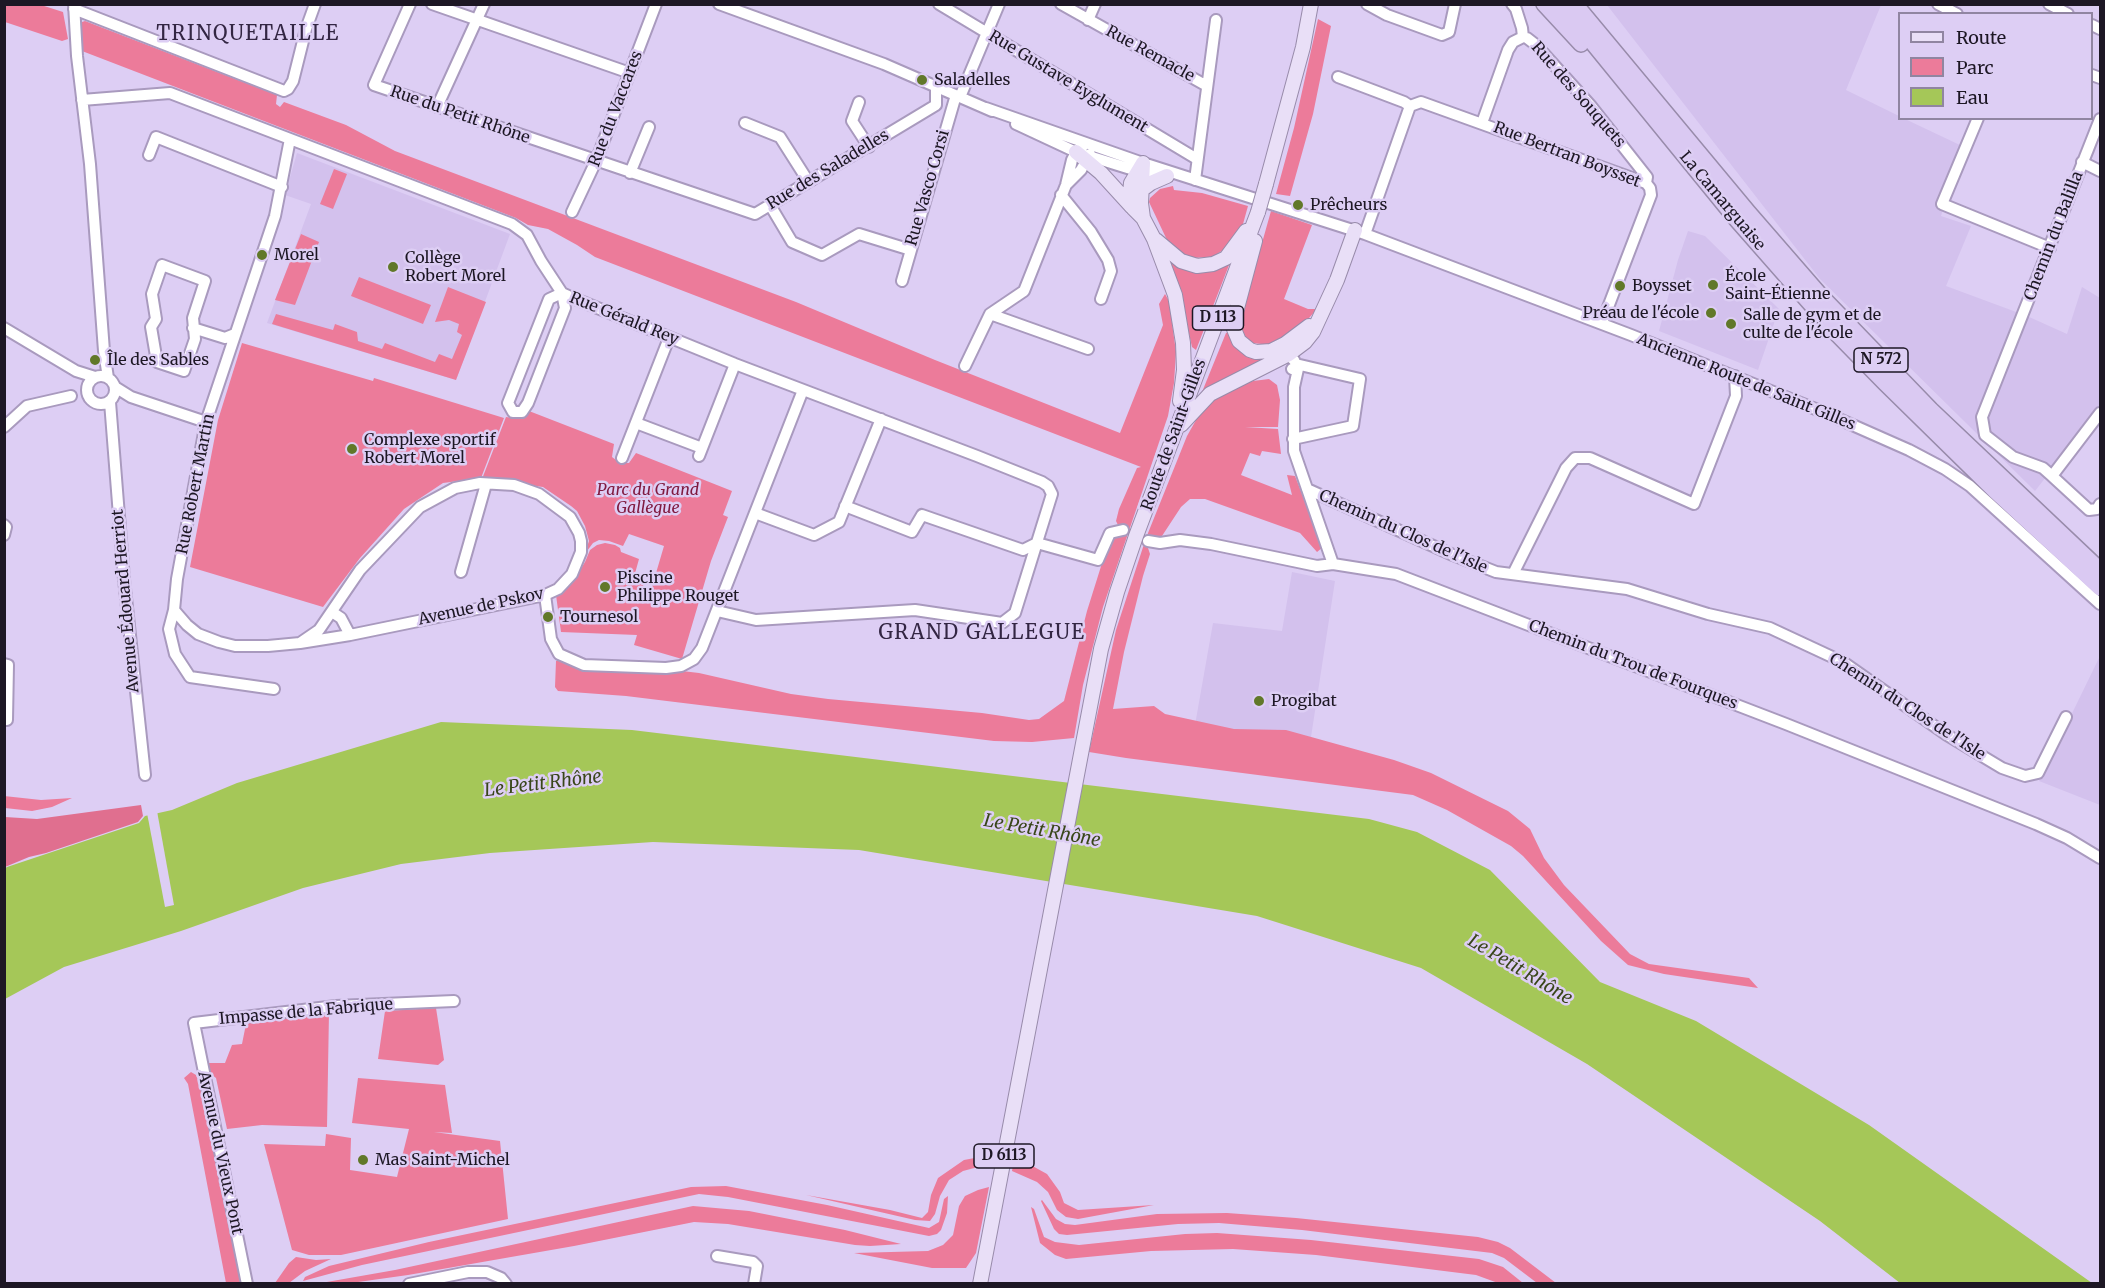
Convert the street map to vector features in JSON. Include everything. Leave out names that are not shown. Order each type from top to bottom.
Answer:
[{"type":"highway","points":[[1544,4],[1704,180]]},
{"type":"highway","name":"La Camarguaise","points":[[1561,4],[1770,258],[1885,383],[1994,490],[2100,588]]},
{"type":"highway","name":"La Camarguaise","points":[[1575,4],[1782,252],[1887,367],[2100,570]]},
{"type":"highway","points":[[1588,4],[1636,66],[1680,131]]},
{"type":"main road","name":"Route de Saint-Gilles","points":[[980,1284],[1077,764],[1101,649],[1117,592],[1160,470],[1258,212],[1303,47],[1311,4]]},
{"type":"main road","points":[[1086,154],[1138,213],[1154,239],[1175,295],[1183,343],[1184,370],[1174,433]]},
{"type":"main road","points":[[1138,213],[1130,192],[1131,183],[1141,169]]},
{"type":"main road","points":[[1138,213],[1143,189],[1141,169]]},
{"type":"main road","points":[[1143,189],[1167,176]]},
{"type":"main road","points":[[1258,212],[1257,230],[1236,312],[1234,329],[1239,341],[1250,350],[1286,357]]},
{"type":"main road","points":[[1154,239],[1181,261],[1197,266],[1213,264],[1226,258],[1258,212]]},
{"type":"main road","points":[[1174,433],[1210,394],[1286,357],[1299,335],[1324,308],[1360,232]]},
{"type":"street","points":[[74,7],[284,91],[293,81],[315,4]]},
{"type":"street","name":"Rue du Petit Rhône","points":[[410,4],[374,85],[596,160]]},
{"type":"street","points":[[432,4],[630,73]]},
{"type":"street","points":[[437,107],[484,4]]},
{"type":"street","name":"Rue du Vaccares","points":[[573,212],[596,160],[656,4]]},
{"type":"street","points":[[719,4],[884,64],[1086,154]]},
{"type":"street","name":"Rue Gustave Eyglument","points":[[939,4],[1197,159]]},
{"type":"street","name":"Rue Vasco Corsi","points":[[902,281],[950,114],[999,4]]},
{"type":"street","name":"Rue Remacle","points":[[1061,4],[1207,86]]},
{"type":"street","points":[[1088,20],[1095,4]]},
{"type":"street","points":[[1366,4],[1387,15],[1442,35],[1449,32],[1455,4]]},
{"type":"street","points":[[1512,4],[1519,19],[1523,37]]},
{"type":"street","points":[[1938,4],[1953,12]]},
{"type":"street","points":[[2049,4],[2064,12]]},
{"type":"street","name":"Avenue Édouard Herriot","points":[[74,7],[90,164],[106,389],[112,427],[115,480],[145,774]]},
{"type":"street","points":[[1195,180],[1216,20]]},
{"type":"street","name":"Rue des Souquets","points":[[1482,123],[1508,50],[1513,42],[1523,37],[1536,45],[1591,106],[1647,177],[1646,183]]},
{"type":"street","points":[[1338,77],[1410,106]]},
{"type":"street","points":[[936,86],[936,105],[950,114]]},
{"type":"street","name":"Rue Gérald Rey","points":[[82,100],[170,93],[512,224],[527,235],[562,293],[735,364],[1042,482],[1048,486],[1052,494],[1037,543]]},
{"type":"street","points":[[859,102],[852,121],[869,147]]},
{"type":"street","points":[[1360,232],[1410,106],[1421,102],[1430,103],[1482,123]]},
{"type":"street","name":"Rue des Saladelles","points":[[596,160],[754,214],[936,105]]},
{"type":"street","points":[[986,108],[1012,123],[1086,154],[1167,176],[1195,180]]},
{"type":"street","name":"Chemin du Balilla","points":[[2100,119],[1982,417],[1985,435],[2013,457],[2043,468],[2089,510],[2097,509],[2100,504]]},
{"type":"street","points":[[1977,120],[1942,204],[2050,248]]},
{"type":"street","points":[[745,123],[780,137],[808,181]]},
{"type":"street","name":"Rue Bertran Boysset","points":[[1482,123],[1646,183],[1650,188],[1651,195],[1602,323]]},
{"type":"street","points":[[630,173],[649,128]]},
{"type":"street","points":[[149,155],[156,137],[282,187]]},
{"type":"street","name":"Rue Robert Martin","points":[[274,689],[190,677],[172,645],[169,629],[206,422],[275,216],[290,140]]},
{"type":"street","points":[[965,366],[990,314],[1024,291],[1068,172],[1086,154]]},
{"type":"street","points":[[2082,162],[2100,171]]},
{"type":"street","points":[[1141,169],[1195,180]]},
{"type":"street","name":"Ancienne Route de Saint Gilles","points":[[1195,180],[1360,232],[1602,323],[1735,376],[1909,450],[1945,469],[2001,513],[2100,604]]},
{"type":"street","points":[[1063,190],[1108,260],[1111,271],[1101,299]]},
{"type":"street","points":[[770,206],[792,242],[822,255],[859,234],[911,250]]},
{"type":"street","points":[[162,265],[205,281],[193,318],[193,328],[195,339],[184,371],[158,362],[151,327],[156,319],[152,294],[162,265]]},
{"type":"street","points":[[562,293],[565,308],[528,404],[522,412],[513,412],[508,403],[549,299],[562,293]]},
{"type":"street","points":[[990,314],[1088,349]]},
{"type":"street","points":[[4,328],[106,389],[206,422]]},
{"type":"street","points":[[193,328],[225,339],[235,334]]},
{"type":"street","points":[[622,458],[669,338]]},
{"type":"street","points":[[1286,357],[1289,376],[1294,387]]},
{"type":"street","points":[[1286,357],[1289,376]]},
{"type":"street","points":[[1286,357],[1297,375],[1294,387],[1294,451],[1333,564]]},
{"type":"street","points":[[1286,357],[1306,366],[1360,379],[1353,426],[1293,439]]},
{"type":"street","points":[[636,423],[701,452],[735,364]]},
{"type":"street","points":[[76,371],[92,402],[106,389]]},
{"type":"street","points":[[1513,574],[1566,468],[1575,458],[1590,458],[1694,504],[1736,396],[1735,376]]},
{"type":"street","points":[[4,427],[27,406],[88,391],[106,389]]},
{"type":"street","points":[[545,595],[551,639],[558,653],[584,665],[666,668],[681,666],[694,659],[702,648],[717,611],[803,390]]},
{"type":"street","points":[[2052,476],[2100,413]]},
{"type":"street","points":[[755,513],[814,535],[838,522],[881,419]]},
{"type":"street","points":[[461,572],[486,484]]},
{"type":"street","name":"Avenue de Pskov","points":[[174,610],[198,634],[235,646],[300,643],[350,635],[545,595],[558,589],[572,574],[580,552],[579,532],[570,516],[539,494],[514,486],[486,484],[456,488],[420,507],[360,570],[319,630],[300,643]]},
{"type":"street","name":"Chemin du Clos de l'Isle","points":[[1307,489],[1453,555],[1497,572],[1627,589],[1708,614],[1770,628],[1843,662],[1947,735],[2002,768],[2025,776],[2038,773],[2066,717]]},
{"type":"street","points":[[845,506],[912,532],[922,515],[1023,550],[1037,543],[1098,560],[1110,533],[1123,530]]},
{"type":"street","points":[[4,525],[6,527],[4,535]]},
{"type":"street","name":"Chemin du Trou de Fourques","points":[[1148,541],[1160,543],[1180,540],[1211,544],[1317,566],[1333,564],[1395,574],[2036,824],[2067,838],[2100,858]]},
{"type":"street","points":[[717,611],[756,620],[915,610],[1002,623],[1015,613],[1037,543]]},
{"type":"street","points":[[332,612],[341,618],[350,635]]},
{"type":"street","points":[[4,664],[8,666],[7,720],[4,720]]},
{"type":"street","name":"Impasse de la Fabrique","points":[[194,1023],[336,1006],[454,1001]]},
{"type":"street","name":"Avenue du Vieux Pont","points":[[194,1023],[247,1284]]},
{"type":"street","points":[[717,1256],[753,1262],[757,1266],[754,1284]]},
{"type":"street","points":[[409,1284],[468,1272],[487,1272],[501,1278],[506,1284]]},
{"type":"shaded area","points":[[1607,5],[1881,5],[1846,90],[1898,116],[1898,120],[1907,120],[1962,146],[1941,216],[1971,226],[1946,286],[2027,316],[2067,334],[2082,287],[2100,298],[2100,408],[2035,491],[1820,279]]},
{"type":"shaded area","name":"Collège Robert Morel","points":[[297,153],[510,234],[456,380],[267,323],[311,204],[285,195]]},
{"type":"shaded area","name":"École Saint-Étienne","points":[[1688,231],[1705,236],[1779,309],[1758,370],[1659,331]]},
{"type":"shaded area","points":[[1292,572],[1335,581],[1309,750],[1195,725],[1213,623],[1282,631]]},
{"type":"shaded area","points":[[2100,656],[2100,805],[2039,781]]},
{"type":"shaded area","points":[[141,805],[143,816],[138,822],[5,867],[5,817],[37,819]]},
{"type":"green space","points":[[5,4],[41,5],[63,12],[68,39],[62,41],[5,22]]},
{"type":"green space","points":[[1318,19],[1331,26],[1313,114],[1290,196],[1276,194],[1294,128]]},
{"type":"green space","points":[[85,21],[277,95],[276,104],[280,107],[284,102],[346,125],[395,151],[796,302],[1120,433],[1163,325],[1159,304],[1165,294],[1169,301],[1176,352],[1174,383],[1168,416],[1103,607],[1083,685],[1074,738],[1032,742],[994,741],[626,696],[558,691],[555,687],[556,661],[564,661],[583,670],[628,673],[682,671],[791,694],[828,699],[982,713],[1029,720],[1039,719],[1064,701],[1087,611],[1103,560],[1119,527],[1116,521],[1119,509],[1137,468],[1141,467],[595,257],[548,229],[528,225],[516,218],[82,51],[81,27],[82,22]]},
{"type":"green space","points":[[334,169],[347,174],[333,209],[320,204]]},
{"type":"green space","points":[[1173,186],[1174,190],[1202,193],[1248,206],[1243,224],[1228,247],[1212,257],[1191,258],[1182,255],[1167,240],[1149,202],[1150,198],[1160,189]]},
{"type":"green space","points":[[1271,211],[1312,225],[1284,299],[1308,309],[1317,309],[1301,327],[1271,345],[1252,343],[1243,337],[1240,321]]},
{"type":"green space","points":[[301,234],[319,242],[295,305],[275,300]]},
{"type":"green space","points":[[1162,254],[1173,263],[1231,260],[1196,350],[1192,347],[1179,290]]},
{"type":"green space","points":[[359,277],[431,305],[423,324],[351,296]]},
{"type":"green space","points":[[448,287],[486,302],[456,380],[272,324],[276,314],[333,330],[335,324],[357,332],[358,341],[382,349],[385,343],[435,362],[439,354],[452,359],[462,335],[457,332],[459,324],[449,320],[435,322]]},
{"type":"green space","points":[[1229,332],[1265,359],[1253,368],[1202,392],[1226,333]]},
{"type":"green space","name":"Complexe sportif Robert Morel","points":[[242,343],[373,381],[374,378],[504,418],[481,478],[443,483],[404,509],[360,558],[323,607],[190,567],[218,420]]},
{"type":"green space","points":[[1269,379],[1277,385],[1280,400],[1278,427],[1245,427],[1278,429],[1281,454],[1262,451],[1260,456],[1250,453],[1241,475],[1292,495],[1287,475],[1295,476],[1323,547],[1317,552],[1300,533],[1205,499],[1190,499],[1181,507],[1162,536],[1153,538],[1147,545],[1150,554],[1124,652],[1113,709],[1154,706],[1165,714],[1234,729],[1286,730],[1394,760],[1431,773],[1508,811],[1530,829],[1544,858],[1564,885],[1630,954],[1649,964],[1749,978],[1758,988],[1664,974],[1628,965],[1601,941],[1523,856],[1511,846],[1447,810],[1413,795],[1089,752],[1116,630],[1146,538],[1187,436],[1200,413],[1222,393],[1253,381]]},
{"type":"green space","name":"Parc du Grand Gallègue","points":[[529,411],[614,444],[612,457],[620,463],[629,463],[636,453],[732,491],[723,515],[728,517],[711,561],[682,659],[634,645],[637,635],[561,632],[556,595],[572,583],[590,550],[605,543],[615,545],[620,548],[621,552],[639,559],[635,581],[651,590],[664,546],[629,534],[623,546],[599,540],[593,543],[587,551],[589,541],[585,526],[577,511],[571,506],[543,487],[482,479],[506,417],[520,419]]},
{"type":"green space","points":[[4,796],[41,800],[72,798],[52,807],[32,811],[5,808]]},
{"type":"green space","points":[[436,1008],[444,1060],[438,1065],[378,1059],[385,1011]]},
{"type":"green space","points":[[329,1012],[327,1127],[262,1125],[227,1129],[216,1078],[211,1074],[208,1063],[225,1063],[232,1045],[242,1044],[246,1024],[255,1018]]},
{"type":"green space","points":[[191,1072],[199,1081],[208,1116],[241,1283],[226,1283],[188,1084],[184,1078]]},
{"type":"green space","points":[[358,1078],[445,1085],[452,1133],[434,1132],[500,1141],[508,1219],[341,1255],[309,1255],[292,1250],[264,1144],[325,1146],[326,1134],[351,1138],[350,1170],[397,1177],[409,1129],[352,1123]]},
{"type":"green space","points":[[996,1154],[994,1166],[963,1171],[949,1180],[930,1221],[915,1220],[806,1195],[922,1218],[928,1212],[931,1195],[938,1178],[964,1160]]},
{"type":"green space","points":[[1022,1157],[1027,1163],[1047,1174],[1060,1192],[1064,1203],[1078,1210],[1154,1205],[1078,1219],[1066,1217],[1057,1210],[1048,1192],[1037,1182],[1012,1171],[1014,1159]]},
{"type":"green space","points":[[726,1186],[827,1205],[929,1228],[939,1222],[944,1199],[948,1196],[947,1213],[941,1230],[929,1236],[728,1197],[699,1194],[362,1265],[303,1281],[305,1277],[329,1266],[429,1242],[691,1187]]},
{"type":"green space","points":[[989,1187],[976,1253],[966,1268],[932,1268],[854,1253],[928,1251],[943,1245],[953,1235],[959,1206],[965,1196]]},
{"type":"green space","points":[[1042,1200],[1056,1219],[1065,1224],[1075,1225],[1157,1214],[1227,1213],[1478,1237],[1510,1248],[1556,1283],[1537,1283],[1504,1258],[1492,1253],[1302,1230],[1219,1223],[1178,1224],[1059,1234],[1054,1229]]},
{"type":"green space","points":[[693,1206],[749,1211],[845,1230],[901,1244],[855,1245],[728,1224],[694,1222],[408,1275],[351,1283],[321,1283],[395,1270]]},
{"type":"green space","points":[[1031,1207],[1034,1209],[1044,1237],[1055,1242],[1079,1245],[1217,1233],[1311,1240],[1479,1259],[1503,1267],[1523,1283],[1498,1283],[1476,1275],[1316,1255],[1233,1249],[1151,1251],[1066,1259],[1055,1255],[1040,1243]]},
{"type":"green space","points":[[296,1257],[316,1260],[331,1259],[305,1271],[289,1283],[275,1283]]},
{"type":"water","name":"Le Petit Rhône","points":[[441,722],[632,730],[1369,819],[1417,832],[1490,870],[1600,982],[1696,1021],[1869,1125],[2092,1283],[1900,1283],[1820,1221],[1587,1064],[1421,968],[1257,916],[859,850],[653,842],[490,853],[401,864],[303,888],[181,931],[64,967],[5,999],[4,869],[7,867],[139,823],[145,816],[172,810],[237,783]]},
{"type":"pier","points":[[157,811],[174,905],[165,907],[147,813]]},
{"type":"place","name":"Saladelles","points":[[922,80]]},
{"type":"place","name":"Prêcheurs","points":[[1298,205]]},
{"type":"place","name":"Morel","points":[[262,255]]},
{"type":"place","name":"Collège Robert Morel","points":[[393,267]]},
{"type":"place","name":"École Saint-Étienne","points":[[1713,285]]},
{"type":"place","name":"Boysset","points":[[1620,286]]},
{"type":"place","name":"Préau de l'école","points":[[1711,313]]},
{"type":"place","name":"Salle de gym et de culte de l'école","points":[[1731,324]]},
{"type":"place","name":"Île des Sables","points":[[95,360]]},
{"type":"place","name":"Complexe sportif Robert Morel","points":[[352,449]]},
{"type":"place","name":"Piscine Philippe Rouget","points":[[605,587]]},
{"type":"place","name":"Tournesol","points":[[548,617]]},
{"type":"place","name":"Progibat","points":[[1259,701]]},
{"type":"place","name":"Mas Saint-Michel","points":[[363,1160]]},
{"type":"district","name":"TRINQUETAILLE","points":[[248,34]]},
{"type":"district","name":"GRAND GALLEGUE","points":[[982,633]]}]
